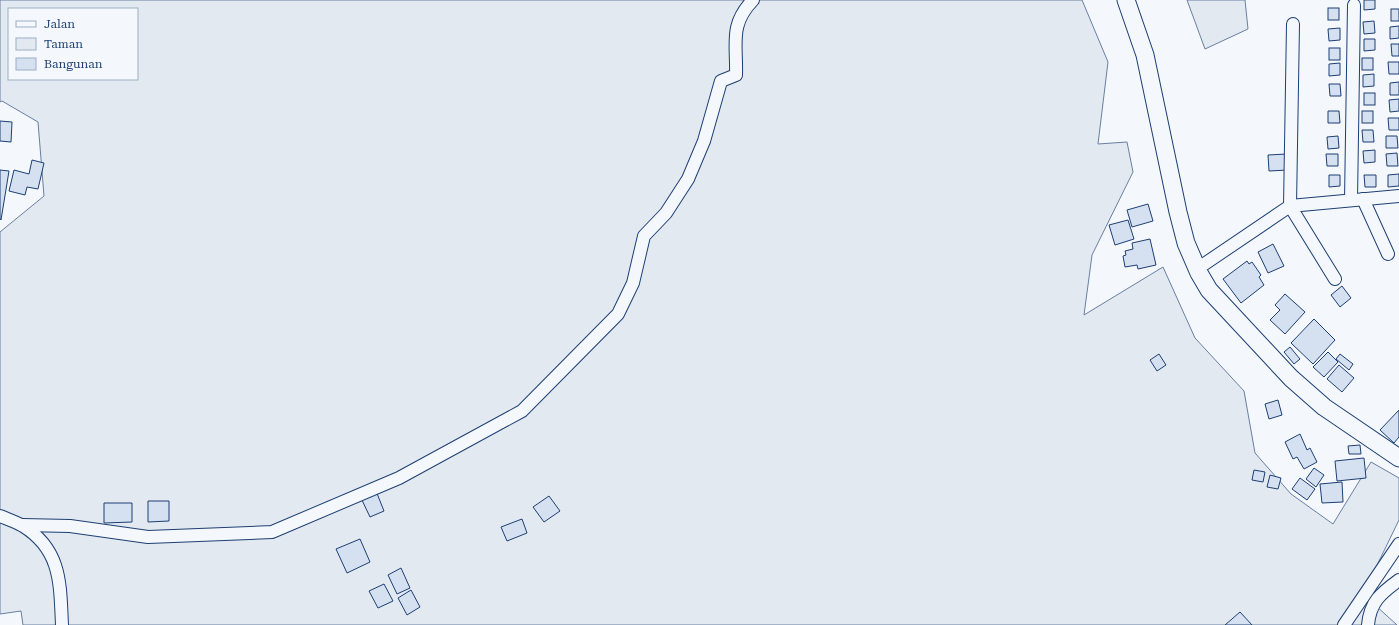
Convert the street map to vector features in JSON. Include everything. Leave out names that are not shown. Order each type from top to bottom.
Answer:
[{"type":"street","points":[[22,526],[70,526],[148,537],[272,532],[399,478],[522,411],[618,314],[633,283],[644,236],[666,213],[688,179],[704,141],[721,81],[736,75],[735,34],[737,24],[744,10],[753,0]]},
{"type":"street","points":[[1126,0],[1145,55],[1178,212],[1186,243],[1197,269],[1210,290],[1291,378],[1324,406],[1399,458]]},
{"type":"street","points":[[1354,5],[1357,200],[1388,254]]},
{"type":"street","points":[[1293,24],[1290,206],[1335,278]]},
{"type":"street","points":[[1197,269],[1290,206],[1399,196]]},
{"type":"street","points":[[0,516],[22,526],[42,540],[52,556],[60,580],[62,625]]},
{"type":"street","points":[[1344,625],[1399,544]]},
{"type":"street","points":[[1368,625],[1369,613],[1379,596],[1399,580]]},
{"type":"green space","points":[[0,0],[1082,0],[1108,62],[1098,144],[1127,142],[1133,172],[1092,255],[1084,315],[1163,267],[1195,338],[1244,391],[1255,453],[1291,494],[1333,524],[1371,462],[1399,478],[1399,520],[1363,594],[1397,625],[23,625],[21,611],[0,614],[0,232],[44,196],[38,122],[2,101],[0,102]]},
{"type":"green space","points":[[1187,0],[1245,0],[1248,29],[1205,49]]},
{"type":"building","points":[[1364,0],[1375,0],[1375,9],[1364,10]]},
{"type":"building","points":[[1328,8],[1339,8],[1339,20],[1328,20]]},
{"type":"building","points":[[1391,9],[1399,9],[1399,21],[1391,21]]},
{"type":"building","points":[[1374,21],[1375,33],[1364,34],[1363,22]]},
{"type":"building","points":[[1399,26],[1399,38],[1390,39],[1390,27]]},
{"type":"building","points":[[1340,28],[1340,40],[1329,41],[1328,29]]},
{"type":"building","points":[[1364,39],[1375,39],[1375,50],[1364,51]]},
{"type":"building","points":[[1391,44],[1399,44],[1399,56],[1392,56]]},
{"type":"building","points":[[1329,48],[1340,48],[1340,60],[1329,60]]},
{"type":"building","points":[[1362,58],[1373,58],[1373,70],[1362,70]]},
{"type":"building","points":[[1388,62],[1399,62],[1399,74],[1389,74]]},
{"type":"building","points":[[1340,63],[1340,75],[1329,76],[1329,64]]},
{"type":"building","points":[[1374,74],[1374,86],[1363,87],[1363,75]]},
{"type":"building","points":[[1399,82],[1399,95],[1390,95],[1390,83]]},
{"type":"building","points":[[1329,84],[1340,84],[1341,96],[1330,96]]},
{"type":"building","points":[[1364,93],[1375,93],[1375,105],[1364,105]]},
{"type":"building","points":[[1399,99],[1399,111],[1390,112],[1389,100]]},
{"type":"building","points":[[1328,111],[1339,111],[1340,123],[1328,123]]},
{"type":"building","points":[[1362,111],[1373,111],[1373,123],[1362,123]]},
{"type":"building","points":[[1388,118],[1399,118],[1399,130],[1389,130]]},
{"type":"building","points":[[0,121],[12,122],[11,142],[0,141]]},
{"type":"building","points":[[1362,130],[1373,130],[1374,142],[1363,142]]},
{"type":"building","points":[[1338,136],[1339,148],[1328,149],[1327,137]]},
{"type":"building","points":[[1386,136],[1397,136],[1398,148],[1386,148]]},
{"type":"building","points":[[1375,150],[1375,162],[1364,163],[1363,151]]},
{"type":"building","points":[[1397,153],[1398,166],[1387,166],[1386,154]]},
{"type":"building","points":[[1287,154],[1288,170],[1269,171],[1268,155]]},
{"type":"building","points":[[1326,154],[1338,154],[1338,166],[1327,166]]},
{"type":"building","points":[[32,160],[44,163],[38,189],[27,187],[25,195],[9,191],[14,170],[29,174]]},
{"type":"building","points":[[0,170],[9,171],[1,220],[0,219]]},
{"type":"building","points":[[1399,174],[1399,186],[1388,187],[1388,175]]},
{"type":"building","points":[[1329,175],[1340,175],[1340,186],[1329,187]]},
{"type":"building","points":[[1364,175],[1376,175],[1376,187],[1365,187]]},
{"type":"building","points":[[1148,204],[1153,221],[1132,227],[1127,210]]},
{"type":"building","points":[[1128,220],[1134,239],[1115,245],[1109,225]]},
{"type":"building","points":[[1150,239],[1156,265],[1138,269],[1137,265],[1125,267],[1123,256],[1126,255],[1125,251],[1133,249],[1132,243]]},
{"type":"building","points":[[1273,244],[1284,266],[1268,273],[1258,252]]},
{"type":"building","points":[[1247,261],[1249,264],[1252,262],[1261,275],[1259,277],[1264,285],[1241,303],[1223,279]]},
{"type":"building","points":[[1342,286],[1351,298],[1340,307],[1331,295]]},
{"type":"building","points":[[1285,294],[1305,312],[1285,334],[1270,320],[1280,310],[1275,305]]},
{"type":"building","points":[[1314,319],[1335,340],[1313,364],[1291,343]]},
{"type":"building","points":[[1290,347],[1300,359],[1294,364],[1284,352]]},
{"type":"building","points":[[1328,352],[1338,362],[1324,377],[1313,367]]},
{"type":"building","points":[[1159,354],[1166,365],[1157,371],[1150,360]]},
{"type":"building","points":[[1340,354],[1353,364],[1349,370],[1336,359]]},
{"type":"building","points":[[1339,365],[1354,378],[1342,392],[1327,379]]},
{"type":"building","points":[[1278,400],[1282,415],[1269,419],[1265,404]]},
{"type":"building","points":[[1399,410],[1399,437],[1394,443],[1380,430]]},
{"type":"building","points":[[1300,434],[1307,450],[1310,448],[1317,462],[1304,469],[1297,457],[1293,459],[1285,442]]},
{"type":"building","points":[[1360,445],[1361,454],[1349,454],[1348,446]]},
{"type":"building","points":[[1364,458],[1366,478],[1337,481],[1335,461]]},
{"type":"building","points":[[1314,468],[1324,475],[1316,487],[1306,479]]},
{"type":"building","points":[[1254,470],[1265,472],[1263,482],[1252,480]]},
{"type":"building","points":[[1270,475],[1281,478],[1278,489],[1267,487]]},
{"type":"building","points":[[1300,478],[1315,489],[1307,500],[1292,489]]},
{"type":"building","points":[[1342,482],[1343,502],[1322,503],[1320,484]]},
{"type":"building","points":[[376,491],[384,511],[370,517],[361,498]]},
{"type":"building","points":[[549,496],[560,511],[544,522],[533,507]]},
{"type":"building","points":[[148,501],[169,501],[169,521],[148,522]]},
{"type":"building","points":[[104,503],[132,503],[132,522],[104,523]]},
{"type":"building","points":[[522,519],[527,533],[507,541],[501,527]]},
{"type":"building","points":[[360,539],[370,562],[347,573],[336,549]]},
{"type":"building","points":[[401,568],[410,588],[397,594],[388,575]]},
{"type":"building","points":[[384,584],[393,601],[378,608],[369,591]]},
{"type":"building","points":[[411,590],[420,607],[407,615],[398,598]]},
{"type":"building","points":[[1240,612],[1252,625],[1225,625]]}]
